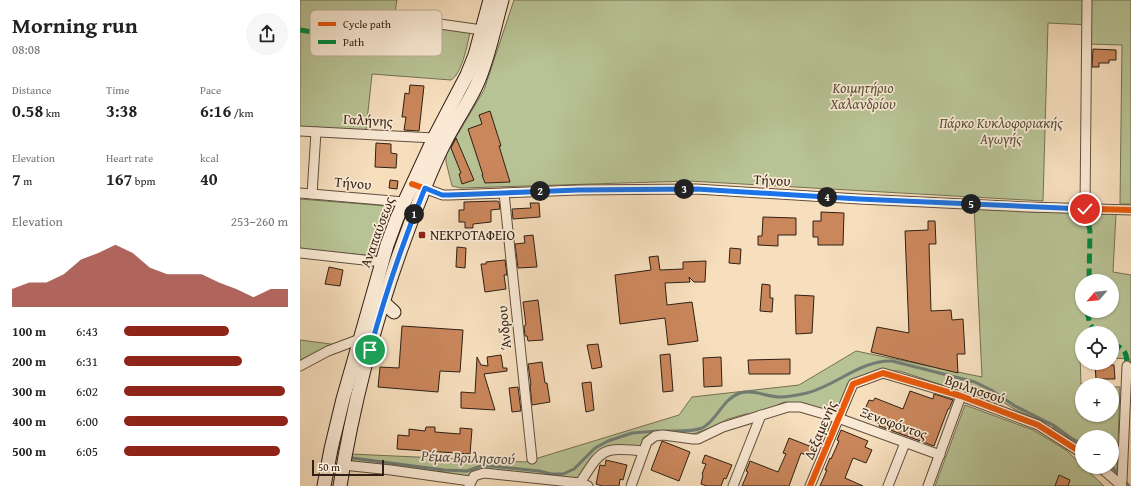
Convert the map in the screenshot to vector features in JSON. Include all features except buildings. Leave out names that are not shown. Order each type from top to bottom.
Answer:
[{"type":"main road","name":"Αναπαύσεως","points":[[340,486],[356,402],[374,350],[383,302],[418,186],[434,138],[467,75],[475,55],[490,0]]},
{"type":"main road","name":"Αναπαύσεως","points":[[324,486],[331,449],[360,339],[394,225],[404,202],[418,186],[468,103],[490,50],[502,0]]},
{"type":"main road","points":[[383,302],[394,312]]},
{"type":"street","points":[[1085,209],[1087,0]]},
{"type":"street","points":[[442,24],[482,30]]},
{"type":"street","name":"Γαλήνης","points":[[300,131],[434,138]]},
{"type":"street","points":[[312,194],[316,132]]},
{"type":"street","name":"Τήνου","points":[[418,186],[442,195],[638,189],[696,189],[874,200],[1131,210]]},
{"type":"street","name":"Τήνου","points":[[300,193],[404,202]]},
{"type":"street","name":"Άνδρου","points":[[504,193],[532,459]]},
{"type":"street","points":[[300,253],[382,262]]},
{"type":"street","points":[[300,366],[328,352],[360,339]]},
{"type":"street","points":[[1121,481],[1127,366]]},
{"type":"street","name":"Βριλησσού","points":[[853,384],[883,373],[961,396],[1038,425],[1075,449]]},
{"type":"street","name":"Δεξαμενής","points":[[810,486],[853,384]]},
{"type":"street","points":[[928,486],[961,396]]},
{"type":"street","points":[[631,486],[647,442],[655,436],[698,439],[724,427],[794,406],[838,418]]},
{"type":"street","points":[[733,486],[761,415]]},
{"type":"street","name":"Ξενοφόντος","points":[[838,418],[940,456]]},
{"type":"street","points":[[888,486],[905,443]]},
{"type":"street","points":[[343,465],[391,470],[469,484],[474,476],[484,473],[547,483],[584,485],[597,458],[603,454],[619,449],[643,451]]},
{"type":"street","points":[[1110,474],[1121,481]]},
{"type":"green space","points":[[300,0],[397,0],[395,10],[310,10],[310,56],[442,56],[442,22],[471,28],[462,64],[459,71],[451,80],[372,74],[366,130],[300,127]]},
{"type":"green space","name":"Κοιμητήριο Χαλανδρίου","points":[[514,0],[1131,0],[1131,204],[1120,204],[1122,45],[1089,44],[1090,25],[1048,23],[1043,201],[689,181],[461,188],[452,186],[446,162],[446,154],[484,90]]},
{"type":"green space","points":[[300,199],[387,206],[374,256],[300,249]]},
{"type":"green space","points":[[974,206],[1033,212],[1116,214],[1113,272],[1131,275],[1131,383],[1130,359],[1119,358],[1119,326],[1075,326],[1075,370],[1080,370],[1081,378],[1075,378],[1075,422],[1119,422],[1118,430],[1075,430],[1075,445],[1069,442],[1051,425],[1016,410],[993,396],[973,387],[956,384],[945,386],[900,371],[878,371],[852,383],[837,413],[805,404],[784,402],[761,413],[746,414],[728,419],[713,427],[693,434],[663,433],[649,435],[644,437],[644,446],[613,447],[580,479],[470,477],[443,472],[373,466],[349,460],[351,454],[525,462],[679,415],[692,397],[799,385],[856,351],[982,377]]},
{"type":"green space","points":[[300,340],[338,345],[300,364]]},
{"type":"green space","points":[[1119,387],[1120,387],[1119,415]]},
{"type":"green space","points":[[965,405],[1033,430],[1066,450],[1075,458],[1075,474],[1091,474],[1104,486],[935,486]]},
{"type":"waterway","name":"Ρέμα Βριλησσού","points":[[665,431],[689,431],[702,428],[712,420],[729,400],[740,393],[750,392],[775,397],[807,393],[818,390],[869,365],[892,361],[975,382],[991,390],[1015,406],[1053,425],[1075,440]]},
{"type":"waterway","name":"Ρέμα Βριλησσού","points":[[352,458],[444,470],[467,471],[481,466],[490,466],[539,471],[551,474],[563,474],[574,469],[595,448],[608,441],[632,433],[658,431]]},
{"type":"waterway","name":"Ρέμα Βριλησσού","points":[[1124,480],[1129,486]]},
{"type":"marked path","points":[[300,30],[310,32]]},
{"type":"marked path","points":[[1085,209],[1090,231],[1089,274]]},
{"type":"marked path","points":[[1088,318],[1091,326]]},
{"type":"marked path","points":[[1119,346],[1126,354],[1127,366]]},
{"type":"cycle path","points":[[412,184],[443,195],[578,190],[696,189],[859,199],[1131,210]]},
{"type":"cycle path","points":[[810,486],[853,384],[883,373],[961,396],[1038,425],[1075,449]]},
{"type":"place","name":"ΝΕΚΡΟΤΑΦΕΙΟ","points":[[422,235]]},
{"type":"route","points":[[370,350],[395,265],[425,188],[442,195],[578,190],[696,189],[859,199],[1085,209]]},
{"type":"park label","name":"Πάρκο Κυκλοφοριακής Αγωγής","points":[[1001,132]]}]
